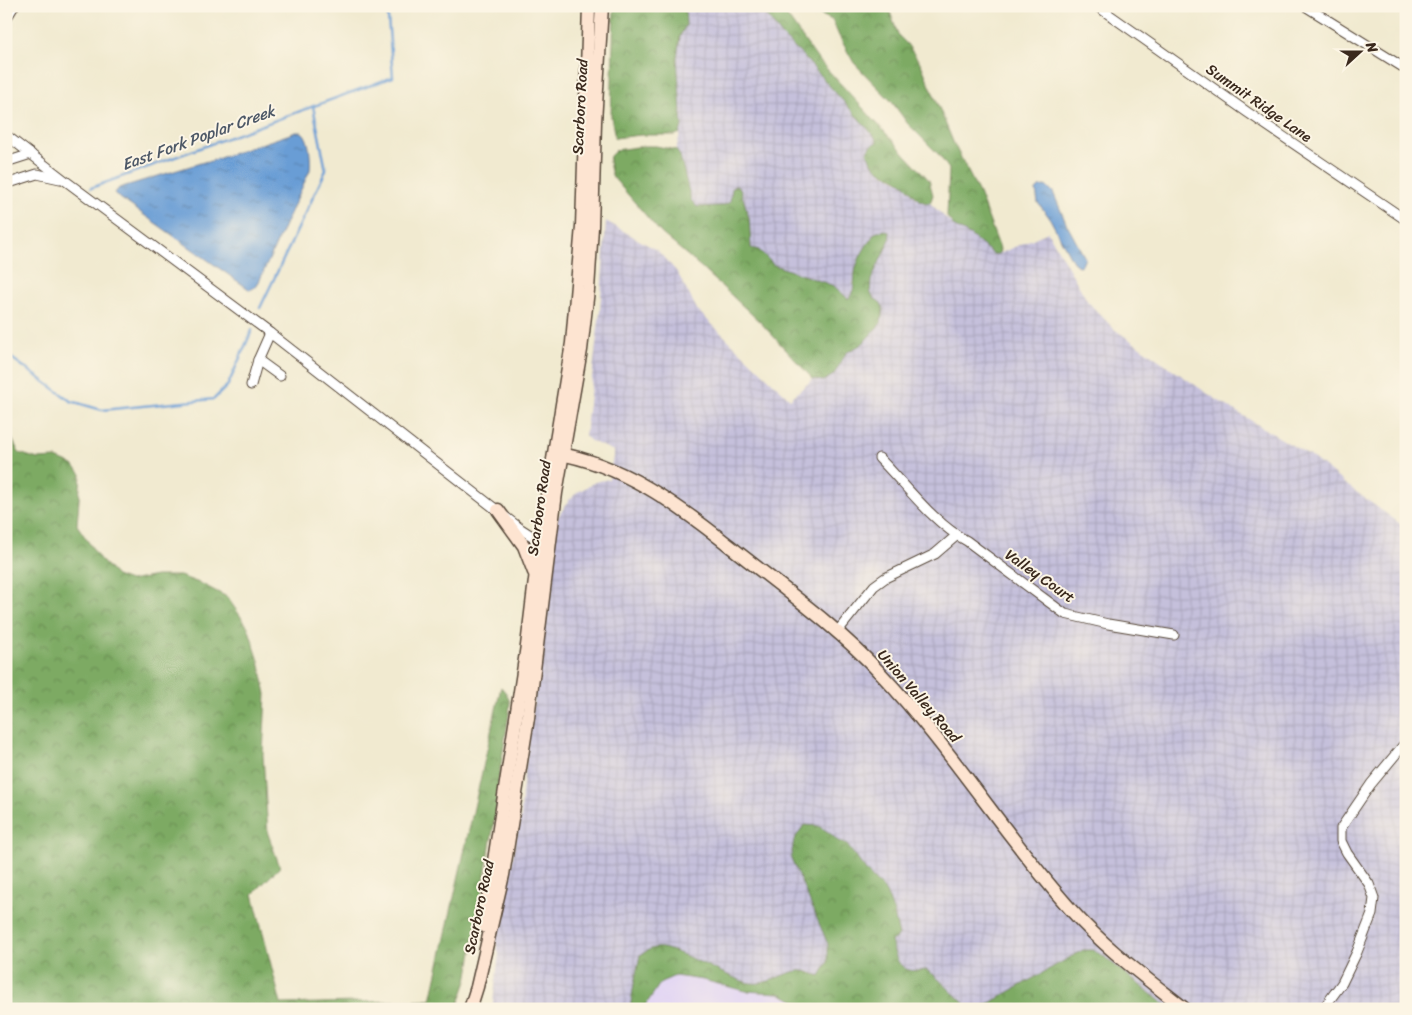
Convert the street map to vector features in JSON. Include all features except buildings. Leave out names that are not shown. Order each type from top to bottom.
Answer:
[{"type":"main road","name":"Scarboro Road","points":[[469,1009],[479,979],[504,875],[528,718],[545,541],[558,454],[579,279],[589,6]]},
{"type":"main road","points":[[595,6],[593,54],[595,122]]},
{"type":"main road","name":"Scarboro Road","points":[[558,454],[581,350],[588,290],[602,6]]},
{"type":"main road","name":"Union Valley Road","points":[[558,454],[578,458],[633,478],[655,491],[707,528],[837,632],[880,672],[914,711],[1072,911],[1116,954],[1185,1009]]},
{"type":"main road","points":[[498,510],[524,546],[535,576]]},
{"type":"main road","name":"Scarboro Road","points":[[469,1009],[501,822],[527,646],[535,576],[545,541]]},
{"type":"street","points":[[6,19],[14,6]]},
{"type":"street","name":"Summit Ridge Lane","points":[[1097,6],[1406,220]]},
{"type":"street","points":[[1305,6],[1406,70]]},
{"type":"street","points":[[6,135],[62,179],[270,333],[521,529],[545,541]]},
{"type":"street","points":[[6,162],[32,154]]},
{"type":"street","points":[[6,184],[37,174],[62,179]]},
{"type":"street","points":[[251,385],[258,360],[270,333]]},
{"type":"street","points":[[258,360],[280,376]]},
{"type":"street","name":"Valley Court","points":[[879,458],[939,521],[956,536],[967,541],[1065,614],[1108,624],[1174,635]]},
{"type":"street","points":[[837,632],[874,586],[885,578],[935,554],[956,536]]},
{"type":"street","points":[[1323,1009],[1342,983],[1357,952],[1372,914],[1374,898],[1369,884],[1347,853],[1341,841],[1341,828],[1371,784],[1406,742]]},
{"type":"shaded area","points":[[685,6],[760,6],[782,36],[804,57],[875,137],[882,173],[904,184],[916,198],[924,203],[930,203],[955,227],[970,235],[993,254],[999,254],[1048,232],[1088,302],[1114,329],[1214,398],[1313,458],[1406,528],[1406,1009],[1170,1009],[1103,956],[1093,950],[1083,950],[979,1009],[970,1009],[934,975],[926,970],[912,972],[904,968],[895,958],[891,941],[899,936],[894,913],[886,892],[867,872],[847,845],[838,841],[830,833],[818,826],[804,825],[794,840],[800,875],[828,944],[828,962],[820,976],[808,971],[759,984],[751,983],[736,979],[664,948],[630,1009],[492,1009],[499,954],[494,936],[510,873],[521,818],[522,793],[556,520],[569,500],[578,492],[595,482],[609,479],[614,451],[591,441],[585,436],[600,312],[606,221],[658,251],[677,272],[698,311],[790,399],[813,379],[823,381],[836,371],[874,298],[870,292],[871,280],[890,239],[885,230],[875,233],[855,270],[852,295],[848,300],[842,293],[774,265],[751,248],[749,218],[740,188],[730,197],[730,202],[722,206],[697,207],[691,200],[680,156],[676,150],[682,126],[677,58],[680,36],[686,25]]},
{"type":"shaded area","points":[[675,976],[703,980],[745,991],[779,993],[809,1009],[643,1009],[661,982]]},
{"type":"green space","points":[[614,6],[685,6],[686,25],[680,36],[677,58],[682,126],[680,133],[675,135],[641,135],[615,138],[611,116]]},
{"type":"green space","points":[[760,6],[780,6],[816,57],[929,180],[933,195],[930,203],[919,199],[905,185],[883,173],[874,165],[867,152],[877,142],[875,137],[804,57],[782,36]]},
{"type":"green space","points":[[808,6],[888,6],[898,35],[921,64],[954,144],[979,193],[1000,249],[999,254],[993,254],[970,235],[955,227],[947,217],[949,169],[939,155],[908,124],[892,102],[854,63],[832,20],[811,10]]},
{"type":"green space","points":[[644,146],[676,150],[680,156],[691,200],[697,207],[722,206],[730,202],[734,186],[740,188],[749,218],[751,248],[759,250],[774,265],[834,286],[848,299],[853,291],[858,262],[866,247],[875,233],[885,230],[889,232],[890,239],[871,280],[870,292],[881,303],[883,309],[881,323],[862,344],[846,353],[832,376],[823,381],[813,379],[761,323],[661,233],[612,176],[609,162],[610,156],[616,150]]},
{"type":"green space","points":[[6,426],[19,453],[38,459],[56,458],[73,465],[81,474],[77,525],[99,558],[116,576],[130,581],[156,576],[180,576],[202,584],[227,597],[248,627],[259,661],[266,694],[263,755],[268,834],[280,867],[253,894],[281,1004],[431,1000],[501,687],[506,693],[510,702],[509,714],[499,777],[496,811],[467,981],[457,1009],[6,1009]]},
{"type":"green space","points":[[804,825],[818,826],[830,833],[838,841],[847,845],[867,872],[886,892],[894,913],[899,936],[891,941],[895,956],[901,966],[911,970],[926,970],[934,975],[970,1009],[809,1009],[779,993],[745,991],[703,980],[675,976],[661,982],[643,1009],[630,1009],[640,955],[654,948],[673,951],[750,983],[762,983],[798,971],[820,976],[828,962],[828,944],[791,858],[794,840]]},
{"type":"green space","points":[[1083,950],[1093,950],[1103,956],[1170,1009],[979,1009]]},
{"type":"water","points":[[296,132],[302,132],[307,139],[310,170],[257,286],[250,290],[115,193],[119,188],[208,162]]},
{"type":"water","points":[[1044,186],[1053,192],[1066,223],[1085,258],[1082,265],[1078,266],[1073,262],[1049,217],[1038,203],[1036,190]]},
{"type":"waterway","name":"East Fork Poplar Creek","points":[[91,188],[393,77],[387,6]]},
{"type":"waterway","name":"East Fork Poplar Creek","points":[[260,308],[326,170],[313,106]]},
{"type":"waterway","name":"East Fork Poplar Creek","points":[[6,354],[71,401],[102,410],[214,399],[228,385],[252,330]]}]
